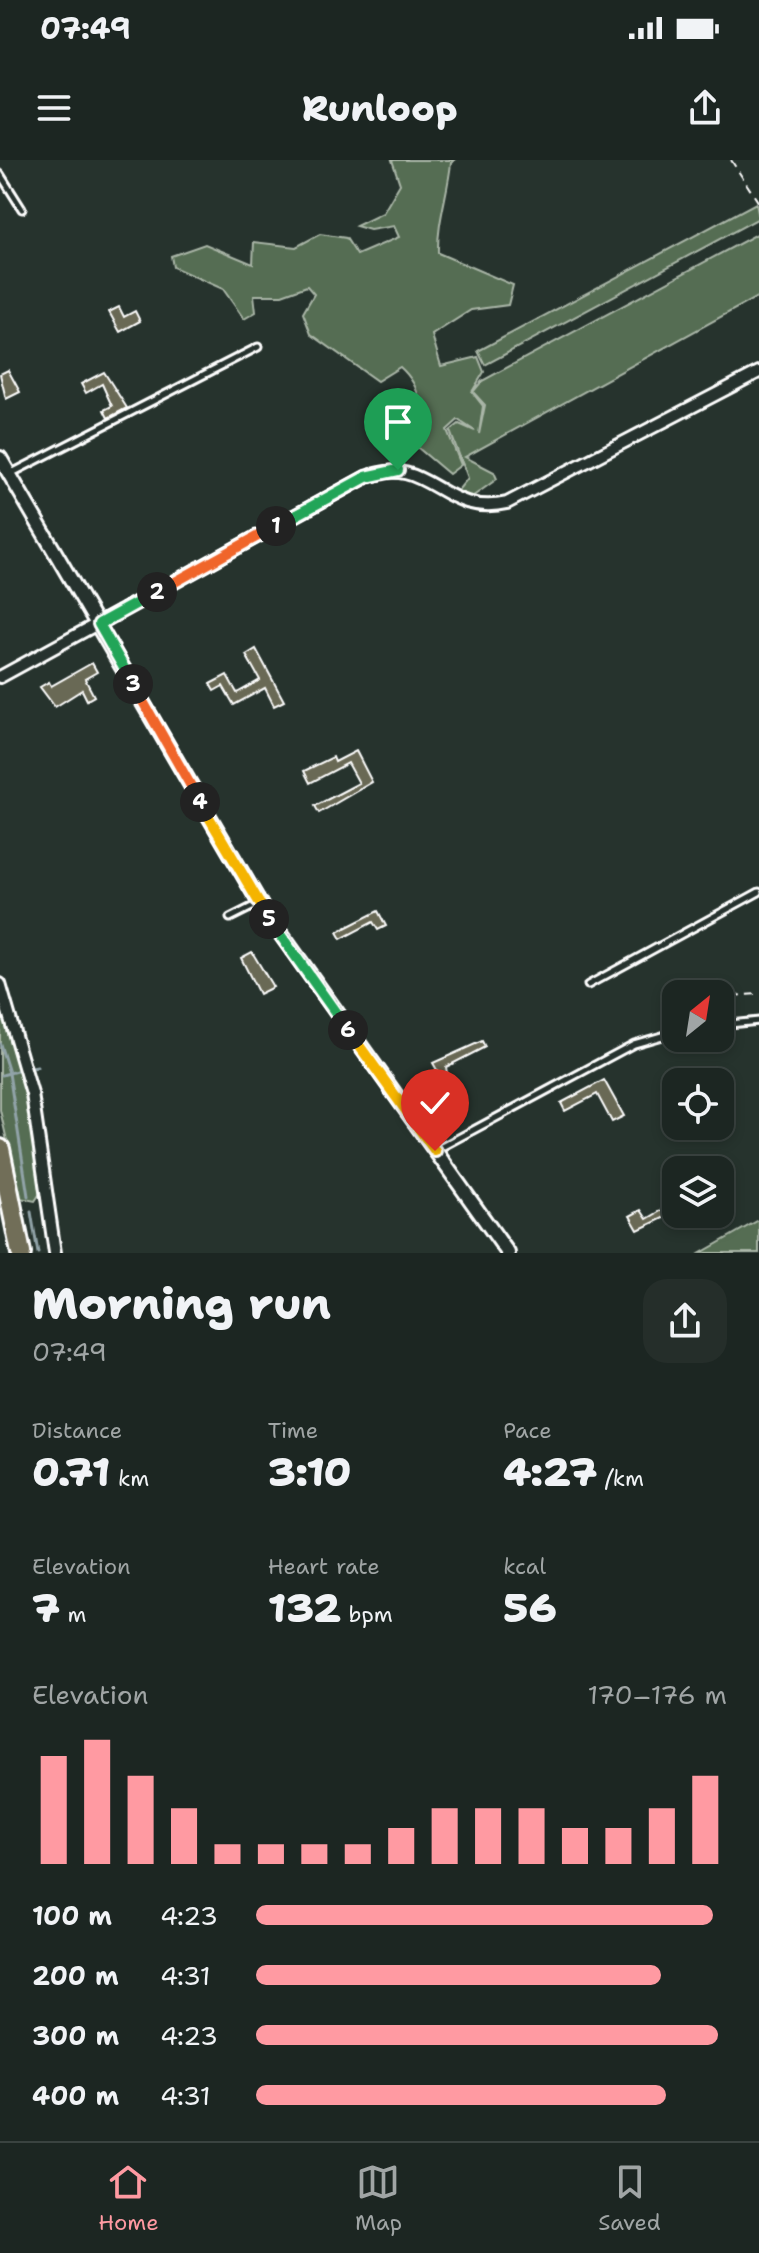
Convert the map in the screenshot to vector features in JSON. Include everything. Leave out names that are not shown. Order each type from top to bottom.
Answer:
[{"type":"highway","points":[[0,1149],[21,1253]]},
{"type":"street","points":[[0,677],[366,477],[383,471],[406,471],[464,504],[507,503],[759,372]]},
{"type":"street","points":[[0,458],[259,903],[508,1253]]},
{"type":"street","points":[[0,984],[32,1094],[55,1253]]},
{"type":"lane","points":[[0,174],[22,209]]},
{"type":"lane","points":[[10,474],[258,347]]},
{"type":"lane","points":[[588,985],[759,892]]},
{"type":"lane","points":[[230,918],[259,903]]},
{"type":"lane","points":[[734,1024],[759,1021]]},
{"type":"lane","points":[[435,1151],[634,1044],[662,1036]]},
{"type":"path","points":[[731,160],[759,203]]},
{"type":"path","points":[[734,996],[759,994]]},
{"type":"green space","points":[[392,160],[454,160],[441,219],[438,253],[513,285],[508,305],[471,310],[432,335],[441,366],[478,357],[484,372],[472,392],[483,406],[479,434],[485,405],[473,392],[482,381],[759,233],[759,296],[465,457],[494,472],[497,479],[465,502],[454,495],[468,478],[450,431],[459,424],[475,431],[458,420],[447,430],[461,465],[449,474],[417,447],[420,404],[408,376],[400,367],[377,381],[311,334],[303,313],[314,294],[307,286],[282,295],[254,295],[256,312],[244,319],[223,289],[173,267],[171,256],[205,244],[253,264],[254,242],[296,247],[320,234],[346,238],[357,255],[399,237],[394,226],[370,230],[356,226],[383,213],[400,184]]},
{"type":"green space","points":[[756,203],[759,218],[485,365],[478,351]]},
{"type":"green space","points":[[0,995],[25,1074],[43,1189],[35,1201],[20,1198],[0,1110]]},
{"type":"green space","points":[[759,1220],[759,1253],[701,1253]]},
{"type":"building","points":[[119,307],[124,317],[135,311],[140,321],[120,332],[109,312]]},
{"type":"building","points":[[8,370],[20,392],[6,399],[0,374]]},
{"type":"building","points":[[104,372],[127,408],[108,418],[104,410],[112,406],[102,384],[86,393],[81,384]]},
{"type":"building","points":[[256,649],[284,701],[274,706],[265,688],[234,705],[223,686],[214,691],[210,684],[227,675],[237,693],[260,680],[246,655]]},
{"type":"building","points":[[92,663],[97,672],[85,679],[94,696],[87,700],[82,690],[55,707],[40,687],[49,682],[51,686]]},
{"type":"building","points":[[356,751],[372,782],[319,813],[315,806],[359,783],[348,763],[310,783],[304,771],[333,757],[335,762]]},
{"type":"building","points":[[378,911],[386,926],[378,930],[373,922],[341,939],[337,932]]},
{"type":"building","points":[[252,952],[273,987],[259,994],[241,958]]},
{"type":"building","points":[[482,1041],[485,1047],[446,1067],[448,1080],[437,1086],[430,1074],[437,1070],[433,1063]]},
{"type":"building","points":[[604,1080],[624,1116],[612,1122],[597,1094],[565,1111],[561,1103]]},
{"type":"building","points":[[641,1210],[647,1219],[662,1210],[662,1219],[638,1230],[630,1216]]},
{"type":"waterway","points":[[0,1044],[9,1073],[28,1196]]},
{"type":"waterway","points":[[32,1068],[37,1067]]},
{"type":"waterway","points":[[2,1075],[20,1070]]},
{"type":"waterway","points":[[31,1212],[38,1253]]},
{"type":"route","points":[[398,470],[366,477],[99,624],[262,907],[435,1151]]}]
